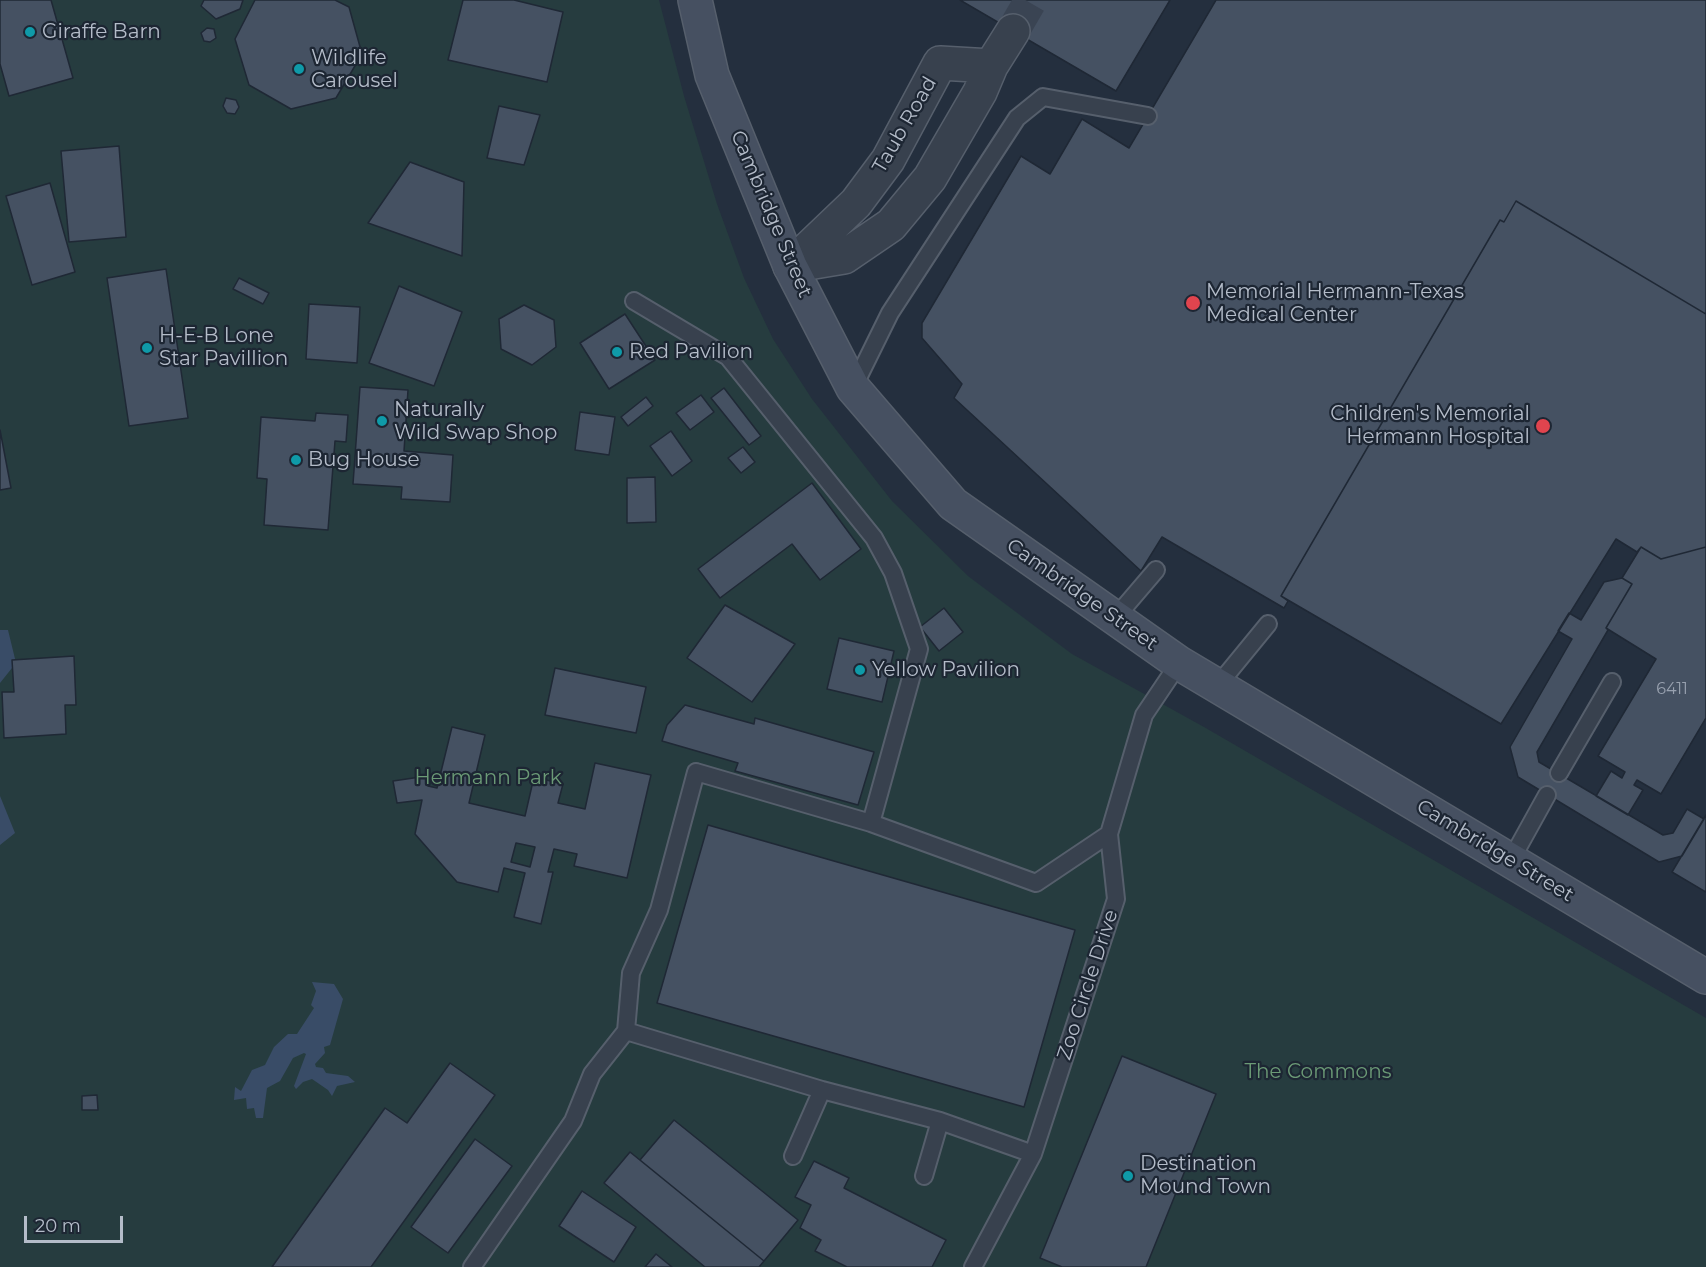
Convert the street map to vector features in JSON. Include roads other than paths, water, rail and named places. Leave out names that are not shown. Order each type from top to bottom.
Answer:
[{"type":"street","name":"Cambridge Street","points":[[695,0],[712,75],[790,266],[853,388],[953,504],[1179,663],[1706,977]]},
{"type":"street","points":[[790,266],[844,257],[891,225],[930,178],[980,92],[991,66],[1013,31]]},
{"type":"street","name":"Taub Road","points":[[790,266],[856,203],[878,174],[888,160],[940,63],[991,66]]},
{"type":"lane","points":[[853,388],[890,313],[1017,118],[1043,97],[1148,116]]},
{"type":"lane","points":[[634,301],[728,357],[874,538],[893,573],[919,649],[871,823]]},
{"type":"lane","points":[[1115,618],[1156,570]]},
{"type":"lane","points":[[1218,685],[1268,624]]},
{"type":"lane","name":"Zoo Circle Drive","points":[[973,1267],[1033,1154],[1116,899],[1109,834],[1144,715],[1179,663]]},
{"type":"lane","points":[[1559,773],[1612,682]]},
{"type":"lane","points":[[472,1267],[573,1120],[592,1074],[626,1031],[631,972],[659,910],[696,772],[871,823],[1036,883],[1109,834]]},
{"type":"lane","points":[[1511,860],[1547,795]]},
{"type":"lane","points":[[626,1031],[822,1090],[940,1121],[1033,1154]]},
{"type":"lane","points":[[793,1156],[822,1090]]},
{"type":"lane","points":[[924,1176],[940,1121]]},
{"type":"water","points":[[0,630],[8,630],[16,663],[0,683]]},
{"type":"water","points":[[0,796],[15,833],[0,845]]},
{"type":"water","points":[[312,982],[334,984],[343,999],[330,1045],[324,1047],[325,1053],[315,1064],[316,1067],[323,1068],[326,1073],[348,1076],[355,1082],[337,1086],[332,1096],[328,1090],[312,1079],[303,1082],[296,1089],[294,1086],[306,1054],[304,1053],[293,1058],[280,1081],[267,1088],[263,1118],[256,1118],[254,1108],[247,1109],[246,1098],[234,1100],[235,1087],[241,1091],[252,1070],[265,1065],[274,1047],[288,1034],[297,1034],[314,1008],[311,1005],[316,991]]},
{"type":"tunnel","points":[[1013,31],[1031,0]]},
{"type":"place","name":"Giraffe Barn","points":[[30,32]]},
{"type":"place","name":"Wildlife Carousel","points":[[299,69]]},
{"type":"place","name":"Memorial Hermann-Texas Medical Center","points":[[1193,303]]},
{"type":"place","name":"H-E-B Lone Star Pavillion","points":[[147,348]]},
{"type":"place","name":"Red Pavilion","points":[[617,352]]},
{"type":"place","name":"Naturally Wild Swap Shop","points":[[382,421]]},
{"type":"place","name":"Children's Memorial Hermann Hospital","points":[[1543,426]]},
{"type":"place","name":"Bug House","points":[[296,460]]},
{"type":"place","name":"Yellow Pavilion","points":[[860,670]]},
{"type":"place","name":"Destination Mound Town","points":[[1128,1176]]},
{"type":"park label","name":"Hermann Park","points":[[488,778]]},
{"type":"park label","name":"The Commons","points":[[1318,1072]]}]
